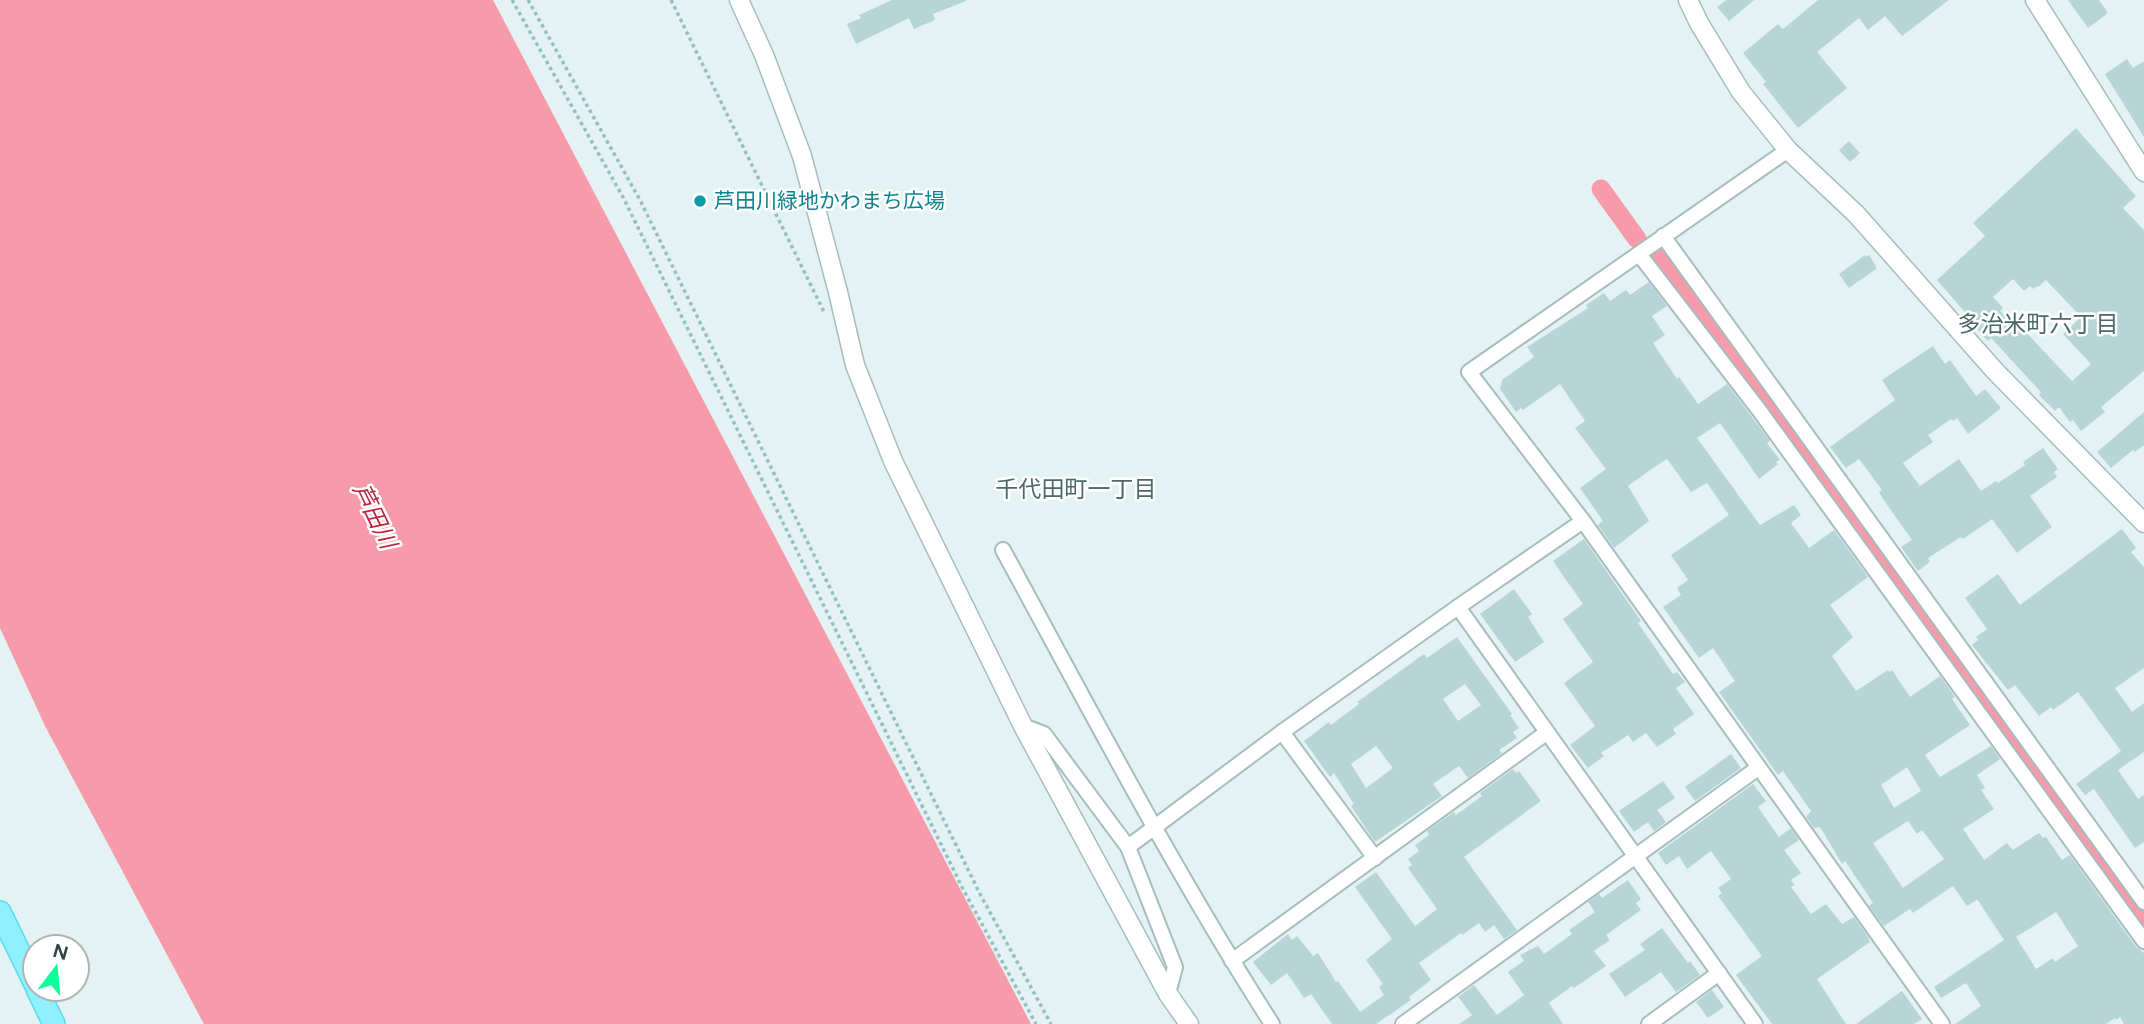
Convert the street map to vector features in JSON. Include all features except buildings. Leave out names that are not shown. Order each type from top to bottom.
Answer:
[{"type":"main road","points":[[0,912],[21,956]]},
{"type":"main road","points":[[44,1003],[54,1024]]},
{"type":"street","points":[[739,0],[764,55],[802,156],[855,365],[893,461],[1023,726],[1168,994],[1189,1024]]},
{"type":"street","points":[[1688,0],[1741,92],[1787,150],[1856,214],[1995,370],[2144,523]]},
{"type":"street","points":[[2035,0],[2144,172]]},
{"type":"street","points":[[1787,150],[1469,372],[1583,521],[1942,1024]]},
{"type":"street","points":[[1663,236],[2144,902]]},
{"type":"street","points":[[1639,254],[1759,410],[2144,941]]},
{"type":"street","points":[[1128,847],[1282,732],[1583,521]]},
{"type":"street","points":[[1003,550],[1154,829],[1272,1024]]},
{"type":"street","points":[[1458,607],[1755,1024]]},
{"type":"street","points":[[1023,726],[1044,734],[1128,847],[1175,967],[1168,994]]},
{"type":"street","points":[[1282,732],[1375,858]]},
{"type":"street","points":[[1232,961],[1546,733]]},
{"type":"street","points":[[1403,1024],[1758,768]]},
{"type":"street","points":[[1649,1024],[1718,973]]},
{"type":"path","points":[[513,0],[624,199],[962,889],[1036,1024]]},
{"type":"path","points":[[528,0],[640,200],[980,894],[1051,1024]]},
{"type":"path","points":[[671,0],[827,317]]},
{"type":"water","name":"芦田川","points":[[0,0],[493,0],[1031,1024],[204,1024],[45,726],[0,628]]},
{"type":"waterway","points":[[1601,189],[1637,239]]},
{"type":"waterway","points":[[1659,255],[2144,924]]},
{"type":"place","name":"芦田川緑地かわまち広場","points":[[700,201]]},
{"type":"district","name":"多治米町六丁目","points":[[2038,324]]},
{"type":"district","name":"千代田町一丁目","points":[[1076,489]]}]
